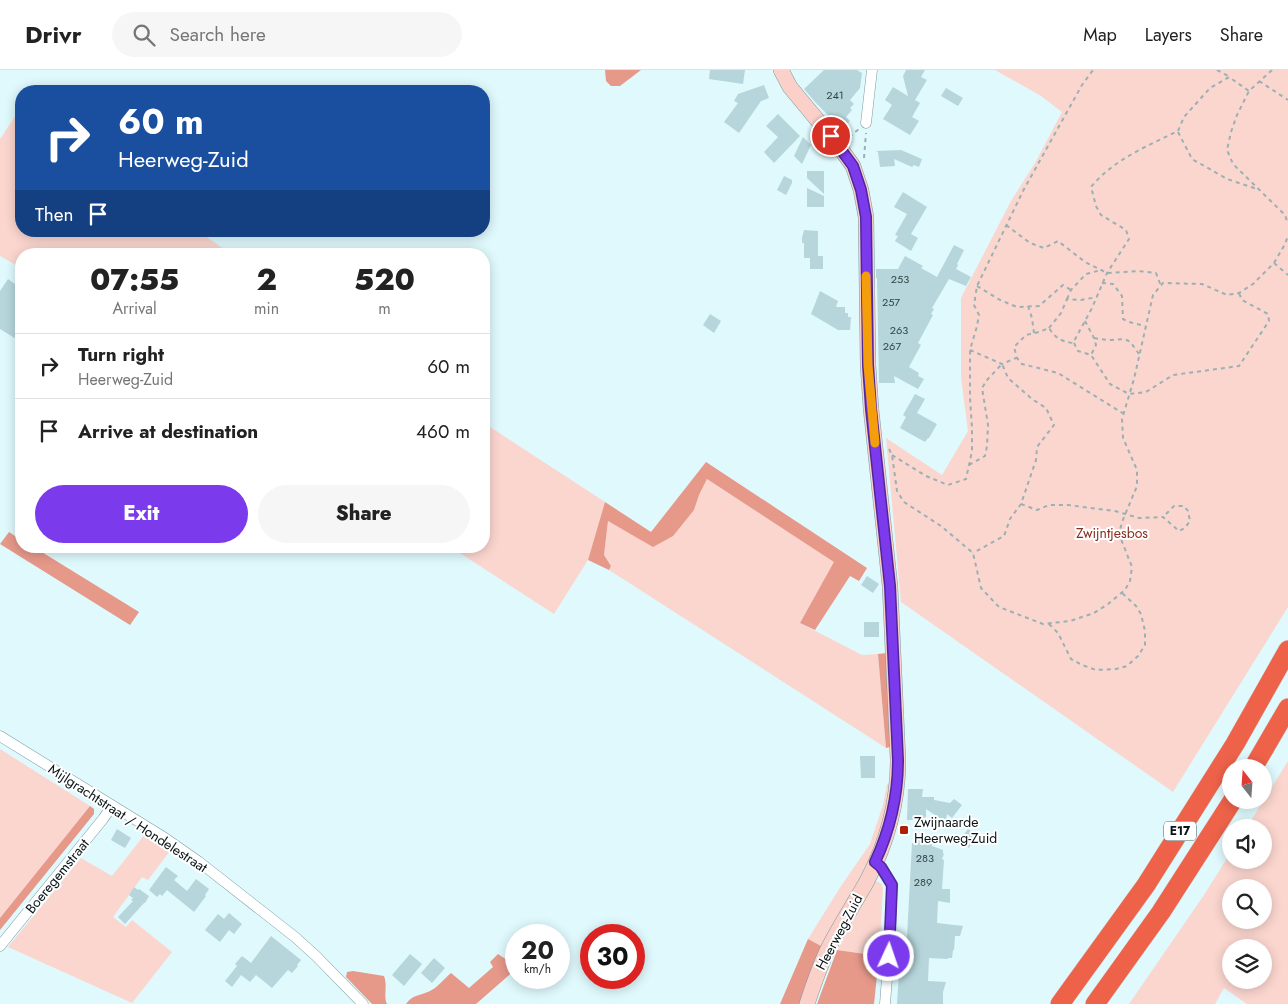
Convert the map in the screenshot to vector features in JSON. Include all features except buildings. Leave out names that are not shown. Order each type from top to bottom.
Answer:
[{"type":"highway","name":"E17","points":[[1060,1004],[1146,885],[1235,744],[1288,650]]},
{"type":"highway","points":[[1258,759],[1288,708]]},
{"type":"highway","name":"E17","points":[[1095,1004],[1161,912],[1228,809]]},
{"type":"street","name":"Heerweg-Zuid","points":[[781,70],[790,87],[853,166],[866,217],[869,385],[891,605],[898,777],[895,801],[884,845],[825,956],[815,978],[807,1004]]},
{"type":"street","points":[[866,123],[872,70]]},
{"type":"street","name":"Mijlgrachtstraat / Hondelestraat","points":[[0,736],[191,856],[250,901],[316,956],[363,1004]]},
{"type":"street","name":"Boeregemstraat","points":[[0,946],[112,806]]},
{"type":"street","points":[[875,862],[881,867],[892,885],[885,1004]]},
{"type":"path","points":[[1093,70],[1082,85],[1023,190],[977,286],[974,304],[979,315],[970,350],[972,451],[966,479],[948,486],[926,476],[892,455],[897,491],[904,502],[941,526],[974,553],[982,588],[999,607],[1043,624],[1050,624],[1070,621],[1094,613],[1122,593],[1130,581],[1132,566],[1119,534],[1137,486],[1136,470],[1123,438],[1122,419],[1153,295],[1163,283],[1202,284],[1227,295],[1239,293],[1253,284],[1274,263],[1288,236]]},
{"type":"path","points":[[1217,70],[1229,76],[1249,92]]},
{"type":"path","points":[[1272,70],[1249,92],[1237,115],[1227,150],[1233,164],[1285,214],[1288,224]]},
{"type":"path","points":[[1074,343],[1092,308],[1106,273],[1129,239],[1126,230],[1101,215],[1096,206],[1091,187],[1101,176],[1138,150],[1178,131],[1184,117],[1210,88],[1229,76]]},
{"type":"path","points":[[1259,82],[1288,100]]},
{"type":"path","points":[[838,145],[866,123]]},
{"type":"path","points":[[864,159],[866,123]]},
{"type":"path","points":[[1178,131],[1192,159],[1227,179],[1259,190]]},
{"type":"path","points":[[1006,225],[1030,243],[1044,248],[1058,241],[1085,262],[1106,273],[1138,271],[1156,273],[1161,286]]},
{"type":"path","points":[[1274,263],[1288,275]]},
{"type":"path","points":[[1103,270],[1086,274],[1071,290],[1061,313],[1049,328],[1026,335],[1014,347],[1017,358],[1022,364],[1058,373],[1124,414]]},
{"type":"path","points":[[1102,283],[1113,284],[1122,296],[1124,319],[1145,326]]},
{"type":"path","points":[[977,286],[1000,300],[1017,307],[1039,306],[1063,285],[1071,290]]},
{"type":"path","points":[[1049,328],[1054,336],[1063,341],[1074,343],[1078,350],[1091,354],[1110,384],[1129,394],[1146,392],[1173,375],[1239,366],[1269,321],[1268,314],[1242,300],[1239,293]]},
{"type":"path","points":[[1067,299],[1082,300],[1097,297]]},
{"type":"path","points":[[1028,306],[1034,333]]},
{"type":"path","points":[[1085,320],[1096,346],[1091,354]]},
{"type":"path","points":[[1094,338],[1110,340],[1124,338],[1131,342],[1139,354]]},
{"type":"path","points":[[970,350],[1002,364],[1008,378],[1032,399],[1046,408],[1054,425],[1038,448],[1036,460],[1021,504],[1010,519],[1004,536],[974,553]]},
{"type":"path","points":[[969,465],[985,456],[987,446],[988,425],[982,388],[986,380],[1002,364],[1017,358]]},
{"type":"path","points":[[1021,504],[1037,510],[1050,505],[1068,505],[1115,511],[1139,518],[1163,517],[1179,530],[1185,528],[1190,521],[1188,511],[1184,506],[1174,506],[1163,517]]},
{"type":"path","points":[[1050,624],[1058,633],[1071,659],[1082,665],[1096,670],[1116,670],[1127,666],[1146,645],[1141,614],[1136,606],[1122,593]]},
{"type":"green space","name":"Zwijntjesbos","points":[[995,70],[1288,70],[1288,607],[1173,792],[901,602],[886,438],[942,475],[968,431],[961,378],[961,298],[1011,201],[1035,163],[1062,112],[1041,96]]},
{"type":"green space","points":[[15,116],[15,237],[207,237],[222,248],[15,248],[15,265],[0,256],[0,139]]},
{"type":"green space","points":[[490,427],[605,502],[588,560],[554,614],[460,553],[490,553]]},
{"type":"green space","points":[[707,479],[835,562],[800,623],[862,655],[878,654],[886,748],[609,570],[611,566],[604,555],[608,521],[653,546],[694,510]]},
{"type":"green space","points":[[0,749],[90,806],[0,918]]},
{"type":"green space","points":[[1288,761],[1288,1004],[1247,1004],[1225,989],[1272,989],[1272,939],[1222,939],[1223,989],[1215,1004],[1129,1004],[1222,866],[1222,869],[1272,869],[1272,819],[1252,819],[1258,809],[1272,809],[1272,787]]},
{"type":"green space","points":[[887,784],[892,785],[878,846],[823,947],[808,939],[870,844],[883,805]]},
{"type":"green space","points":[[145,834],[170,851],[148,880],[142,877],[113,917],[126,927],[132,920],[172,952],[132,1003],[8,947],[81,858],[112,876]]},
{"type":"green space","points":[[874,882],[882,884],[883,889],[879,956],[837,950]]},
{"type":"shaded area","points":[[605,70],[641,70],[620,86],[611,86],[606,81]]},
{"type":"shaded area","points":[[706,462],[867,568],[859,581],[850,576],[815,630],[800,623],[834,562],[707,479],[694,510],[673,536],[653,547],[608,521],[604,555],[611,566],[609,570],[588,560],[605,502],[651,532]]},
{"type":"shaded area","points":[[9,532],[15,536],[15,553],[43,553],[139,612],[130,625],[0,544]]},
{"type":"shaded area","points":[[887,653],[893,746],[886,748],[878,654]]},
{"type":"shaded area","points":[[90,806],[94,809],[94,814],[0,930],[0,918]]},
{"type":"shaded area","points":[[808,939],[823,947],[805,1004],[780,1004]]},
{"type":"shaded area","points":[[837,950],[879,956],[874,1004],[817,1004]]},
{"type":"shaded area","points":[[498,954],[505,959],[505,979],[476,1004],[406,1004],[414,997],[433,990],[451,973],[469,988],[493,967],[490,962]]},
{"type":"shaded area","points":[[353,971],[384,976],[387,1004],[372,1004],[346,977],[347,972]]},
{"type":"slow traffic","points":[[866,276],[868,365],[875,443]]},
{"type":"place","name":"Zwijnaarde Heerweg-Zuid","points":[[904,830]]},
{"type":"route","points":[[831,136],[853,166],[861,190],[866,217],[868,365],[890,586],[898,760],[895,801],[890,824],[884,845],[875,862],[888,876],[892,885],[889,956]]}]
